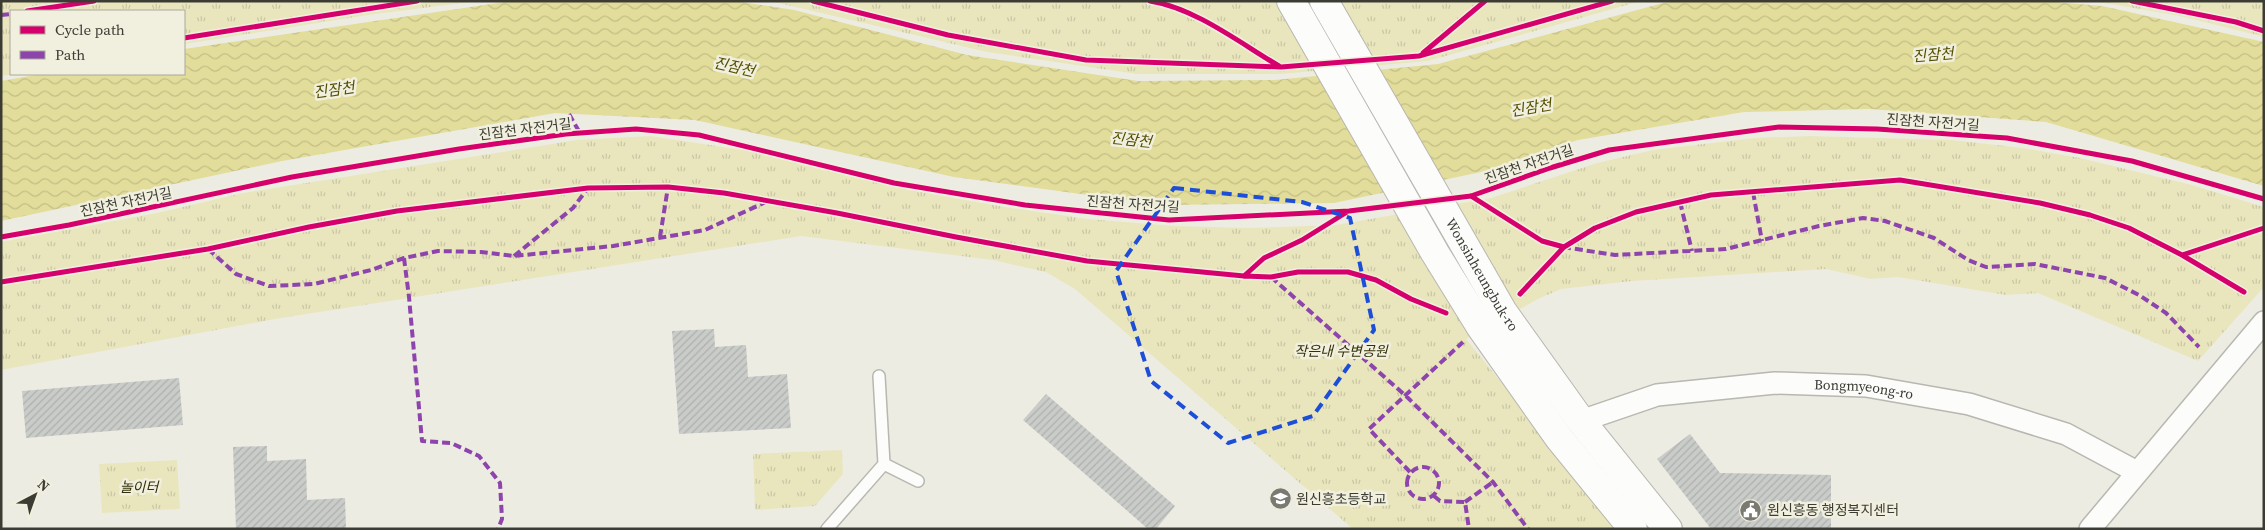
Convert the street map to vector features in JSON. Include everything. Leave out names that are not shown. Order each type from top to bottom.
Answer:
[{"type":"street","name":"Wonsinheungbuk-ro","points":[[1326,4],[1504,312],[1581,421],[1668,529]]},
{"type":"street","name":"Wonsinheungbuk-ro","points":[[1294,8],[1435,253],[1480,326],[1559,438],[1633,529]]},
{"type":"street","points":[[2090,529],[2264,322]]},
{"type":"street","name":"Bongmyeong-ro","points":[[1581,421],[1657,395],[1774,383],[1866,386],[1969,404],[2057,431],[2136,472]]},
{"type":"lane","points":[[826,529],[884,464],[878,376]]},
{"type":"lane","points":[[884,464],[918,480]]},
{"type":"highlighted area","points":[[1174,188],[1302,202],[1350,218],[1374,330],[1313,416],[1228,443],[1151,381],[1116,271]]},
{"type":"green space","points":[[1,1],[478,1],[368,15],[185,44],[185,10],[10,10],[10,75],[1,76]]},
{"type":"green space","points":[[770,1],[1641,1],[1428,61],[1281,74],[1137,74],[987,52]]},
{"type":"green space","points":[[2093,1],[2264,1],[2264,37],[2180,16]]},
{"type":"green space","name":"작은내 수변공원","points":[[650,136],[750,151],[909,190],[1005,207],[1088,219],[1176,226],[1247,228],[1336,225],[1491,198],[1597,163],[1653,150],[1754,138],[1809,136],[1952,140],[2023,148],[2080,158],[2192,185],[2264,207],[2264,287],[2198,361],[2038,293],[2006,295],[1898,277],[1871,279],[1826,269],[1632,281],[1561,289],[1538,299],[1466,339],[1620,529],[1353,529],[1075,289],[1046,272],[993,260],[801,236],[275,319],[1,370],[1,242],[157,213],[243,193],[577,140]]},
{"type":"green space","points":[[842,450],[843,474],[815,506],[755,510],[753,454]]},
{"type":"green space","name":"놀이터","points":[[177,460],[180,509],[102,513],[99,464]]},
{"type":"water","name":"진잠천","points":[[512,1],[735,1],[794,10],[967,55],[1138,81],[1275,80],[1438,64],[1663,3],[1679,1],[2043,1],[2102,6],[2264,42],[2264,186],[2046,122],[1869,109],[1744,112],[1578,140],[1481,172],[1334,203],[1162,205],[954,177],[695,120],[555,113],[282,161],[1,221],[1,81],[35,75],[185,75],[185,49]]},
{"type":"building","points":[[714,329],[715,347],[746,345],[748,377],[787,374],[791,428],[679,434],[672,331]]},
{"type":"building","points":[[179,378],[183,425],[26,438],[22,391]]},
{"type":"building","points":[[1046,394],[1175,506],[1156,529],[1148,529],[1023,420]]},
{"type":"building","points":[[1690,434],[1720,473],[1831,475],[1831,529],[1711,529],[1657,459]]},
{"type":"building","points":[[267,446],[267,461],[306,459],[307,500],[345,498],[346,529],[236,529],[233,447]]},
{"type":"marked path","points":[[1,15],[10,14]]},
{"type":"marked path","points":[[569,114],[580,133]]},
{"type":"marked path","points":[[660,237],[668,187]]},
{"type":"marked path","points":[[514,256],[573,208],[588,188]]},
{"type":"marked path","points":[[1753,192],[1762,241]]},
{"type":"marked path","points":[[208,249],[236,274],[269,286],[314,284],[371,270],[404,258],[438,251],[481,252],[514,256],[613,246],[705,230],[768,201]]},
{"type":"marked path","points":[[1680,202],[1692,251]]},
{"type":"marked path","points":[[1563,247],[1615,255],[1726,249],[1819,226],[1863,218],[1885,221],[1934,238],[1968,260],[1986,267],[2035,264],[2105,278],[2139,295],[2166,313],[2199,347]]},
{"type":"marked path","points":[[404,258],[422,441],[451,443],[479,456],[500,483],[502,519],[498,529]]},
{"type":"marked path","points":[[1271,277],[1406,396],[1493,482],[1528,529]]},
{"type":"marked path","points":[[1410,472],[1369,429],[1463,342]]},
{"type":"marked path","points":[[1423,467],[1435,471],[1439,483],[1435,495],[1423,499],[1411,495],[1407,483],[1411,471],[1423,467]]},
{"type":"marked path","points":[[1465,502],[1493,482]]},
{"type":"marked path","points":[[1434,496],[1440,501],[1465,502],[1469,529]]},
{"type":"cycle path","points":[[34,10],[94,1]]},
{"type":"cycle path","points":[[185,38],[417,1]]},
{"type":"cycle path","points":[[813,1],[948,35],[1086,60],[1281,67],[1419,56],[1612,1]]},
{"type":"cycle path","points":[[1150,1],[1184,11],[1200,19],[1279,66]]},
{"type":"cycle path","points":[[1423,53],[1485,1]]},
{"type":"cycle path","points":[[2132,1],[2236,22],[2264,31]]},
{"type":"cycle path","name":"진잠천 자전거길","points":[[1,237],[69,225],[292,177],[459,149],[566,134],[636,129],[699,135],[894,183],[1025,205],[1169,220],[1349,211],[1471,196],[1550,168],[1609,150],[1779,127],[1877,129],[2007,138],[2132,161],[2264,199]]},
{"type":"cycle path","points":[[1520,294],[1564,247],[1595,228],[1636,212],[1711,195],[1900,180],[2040,203],[2090,215],[2129,228],[2182,255],[2244,292]]},
{"type":"cycle path","points":[[1,282],[208,249],[309,227],[397,211],[588,188],[668,187],[724,193],[1087,261],[1244,276],[1271,277],[1298,272],[1348,272],[1376,280],[1411,299],[1446,313]]},
{"type":"cycle path","points":[[1471,196],[1542,241],[1564,247]]},
{"type":"cycle path","points":[[1244,276],[1264,258],[1302,240],[1347,212]]},
{"type":"cycle path","points":[[2182,255],[2264,228]]},
{"type":"place","name":"원신흥초등학교","points":[[1280,499]]},
{"type":"place","name":"원신흥동 행정복지센터","points":[[1751,510]]}]
